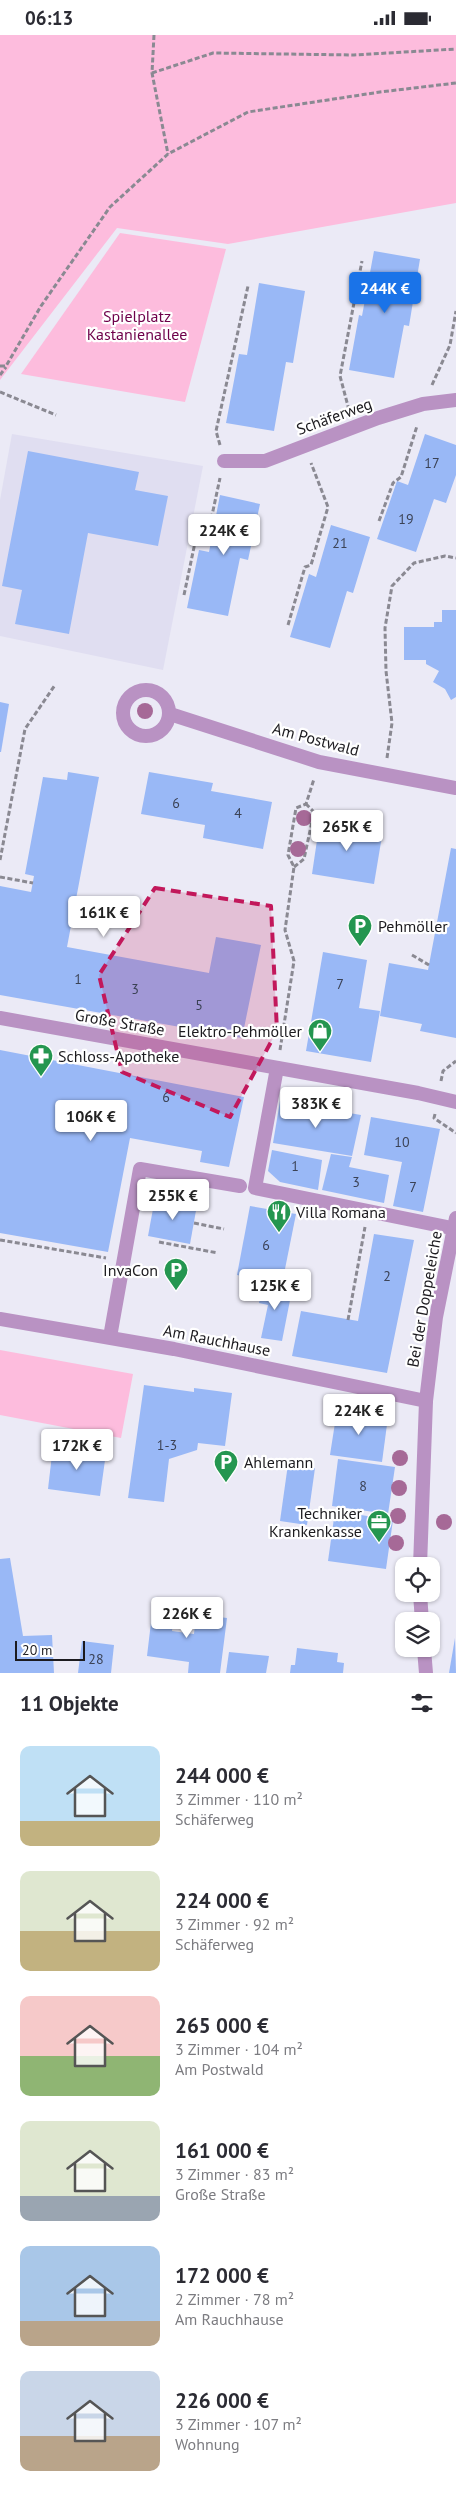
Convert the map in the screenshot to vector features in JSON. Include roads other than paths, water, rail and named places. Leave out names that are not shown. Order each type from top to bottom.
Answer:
[{"type":"street","name":"Schäferweg","points":[[224,461],[265,461],[353,426],[423,404],[456,401]]},
{"type":"street","name":"Am Postwald","points":[[170,714],[319,762],[456,788]]},
{"type":"street","name":"Große Straße","points":[[6,1019],[276,1067],[456,1102]]},
{"type":"street","points":[[276,1067],[255,1188],[368,1211],[455,1225]]},
{"type":"street","points":[[110,1337],[140,1169],[240,1186]]},
{"type":"street","name":"Bei der Doppeleiche","points":[[420,1557],[426,1401],[436,1317],[455,1225]]},
{"type":"street","name":"Am Rauchhause","points":[[0,1319],[110,1337],[426,1401]]},
{"type":"street","points":[[425,1657],[426,1673]]},
{"type":"place","name":"Pehmöller","points":[[360,947]]},
{"type":"place","name":"Elektro-Pehmöller","points":[[320,1052]]},
{"type":"place","name":"Schloss-Apotheke","points":[[41,1077]]},
{"type":"place","name":"Villa Romana","points":[[279,1233]]},
{"type":"place","name":"InvaCon","points":[[176,1291]]},
{"type":"place","name":"Ahlemann","points":[[226,1483]]},
{"type":"place","name":"Techniker Krankenkasse","points":[[379,1543]]},
{"type":"park label","name":"Spielplatz Kastanienallee","points":[[137,325]]}]
